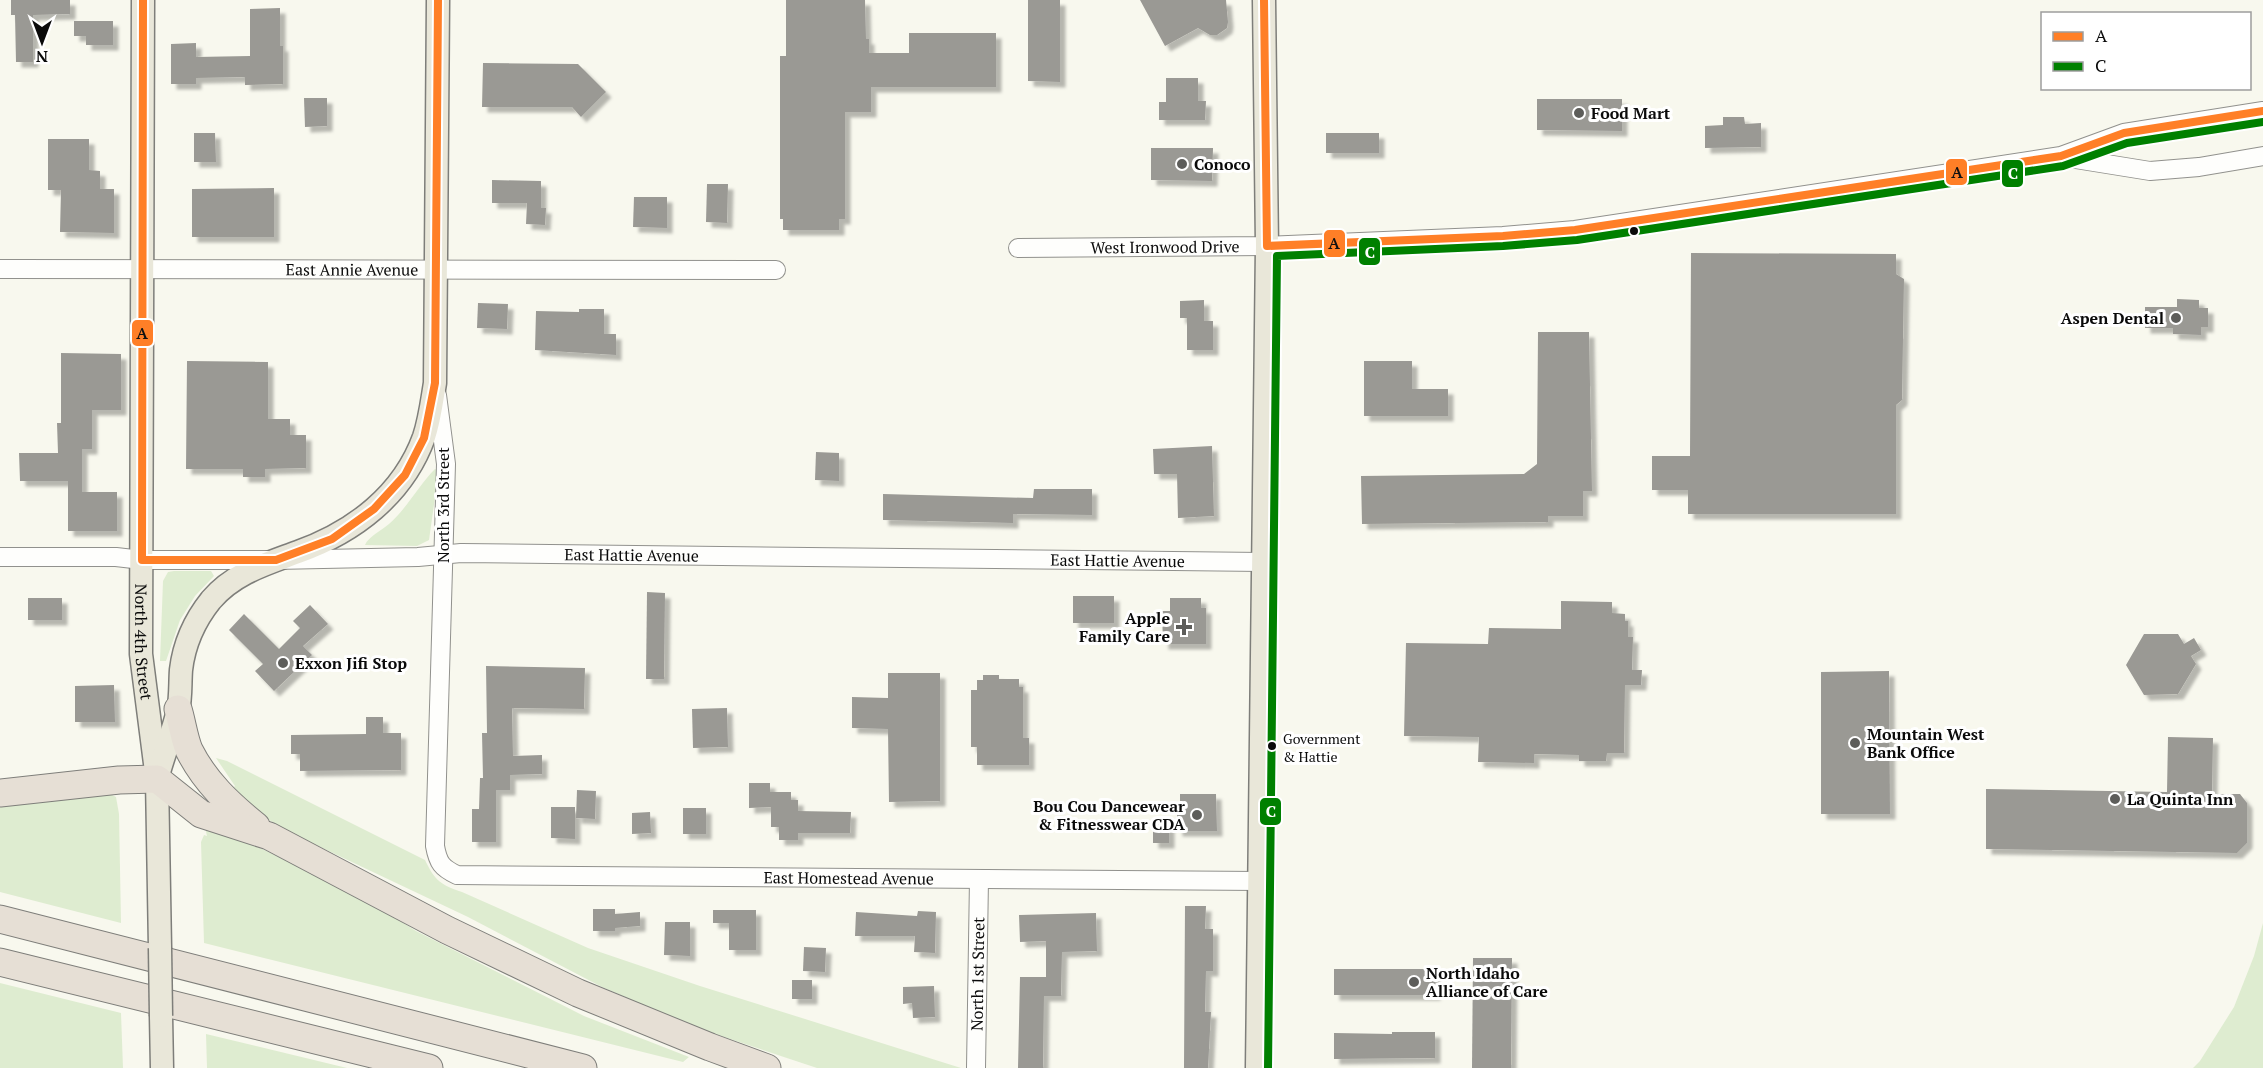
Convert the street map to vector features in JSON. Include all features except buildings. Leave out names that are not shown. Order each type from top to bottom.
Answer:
[{"type":"highway","points":[[178,710],[189,748],[213,787],[227,803],[269,836]]},
{"type":"highway","points":[[0,793],[118,780],[157,779],[201,814],[269,836],[447,930],[578,993],[670,1032],[767,1068]]},
{"type":"highway","points":[[0,919],[583,1068]]},
{"type":"highway","points":[[0,962],[429,1068]]},
{"type":"main road","name":"North 4th Street","points":[[143,0],[141,654],[157,779],[162,1064]]},
{"type":"main road","name":"North 3rd Street","points":[[435,383],[438,269],[438,0]]},
{"type":"main road","points":[[1257,1068],[1267,246],[1264,0]]},
{"type":"main road","name":"North 4th Street","points":[[157,779],[178,710],[188,638],[200,615],[227,584],[251,570],[325,542],[374,510],[396,487],[424,438],[435,383]]},
{"type":"street","name":"West Ironwood Drive","points":[[1018,248],[1267,246],[1503,236],[1575,230],[2061,156],[2124,133],[2263,111]]},
{"type":"street","name":"West Ironwood Drive","points":[[2061,156],[2150,171],[2199,167],[2263,156]]},
{"type":"street","name":"East Annie Avenue","points":[[0,269],[776,270]]},
{"type":"street","name":"North 3rd Street","points":[[435,383],[446,464],[435,846],[440,865]]},
{"type":"street","name":"East Hattie Avenue","points":[[0,557],[276,560],[461,553],[1263,562]]},
{"type":"street","name":"East Homestead Avenue","points":[[440,865],[457,875],[1260,881]]},
{"type":"street","name":"North 1st Street","points":[[976,1068],[979,879]]},
{"type":"green space","points":[[435,469],[438,476],[429,540],[417,546],[365,545],[372,536],[396,517]]},
{"type":"green space","points":[[211,571],[214,576],[195,596],[180,620],[166,661],[160,661],[163,581],[168,572]]},
{"type":"green space","points":[[216,758],[227,761],[425,860],[436,878],[449,887],[588,948],[700,986],[961,1068],[817,1068],[694,1027],[602,987],[468,917],[299,837],[248,808],[230,791],[235,786]]},
{"type":"green space","points":[[110,794],[116,797],[119,814],[121,923],[0,892],[0,805]]},
{"type":"green space","points":[[205,827],[262,849],[357,894],[416,931],[584,1016],[689,1057],[683,1062],[204,943],[201,842],[204,835],[207,836]]},
{"type":"green space","points":[[2263,923],[2263,1068],[2193,1068],[2200,1061],[2234,1007],[2254,956]]},
{"type":"green space","points":[[0,983],[121,1013],[123,1068],[0,1068]]},
{"type":"green space","points":[[206,1034],[347,1068],[207,1068]]},
{"type":"transit line","name":"A","points":[[143,0],[142,560],[276,560],[332,539],[374,509],[405,475],[424,438],[435,383],[438,0]]},
{"type":"transit line","name":"A","points":[[1264,0],[1267,246],[1503,236],[1575,230],[2061,156],[2124,133],[2263,111]]},
{"type":"transit line","name":"C","points":[[1268,1068],[1277,256],[1503,246],[1577,240],[2063,166],[2127,143],[2263,122]]},
{"type":"place","name":"Food Mart","points":[[1579,113]]},
{"type":"place","name":"Conoco","points":[[1182,164]]},
{"type":"place","name":"Aspen Dental","points":[[2176,318]]},
{"type":"place","name":"Apple Family Care","points":[[1184,627]]},
{"type":"place","name":"Exxon Jifi Stop","points":[[283,663]]},
{"type":"place","name":"Mountain West Bank Office","points":[[1855,743]]},
{"type":"place","name":"Government & Hattie","points":[[1272,746]]},
{"type":"place","name":"La Quinta Inn","points":[[2115,799]]},
{"type":"place","name":"Bou Cou Dancewear & Fitnesswear CDA","points":[[1197,815]]},
{"type":"place","name":"North Idaho Alliance of Care","points":[[1414,982]]}]
